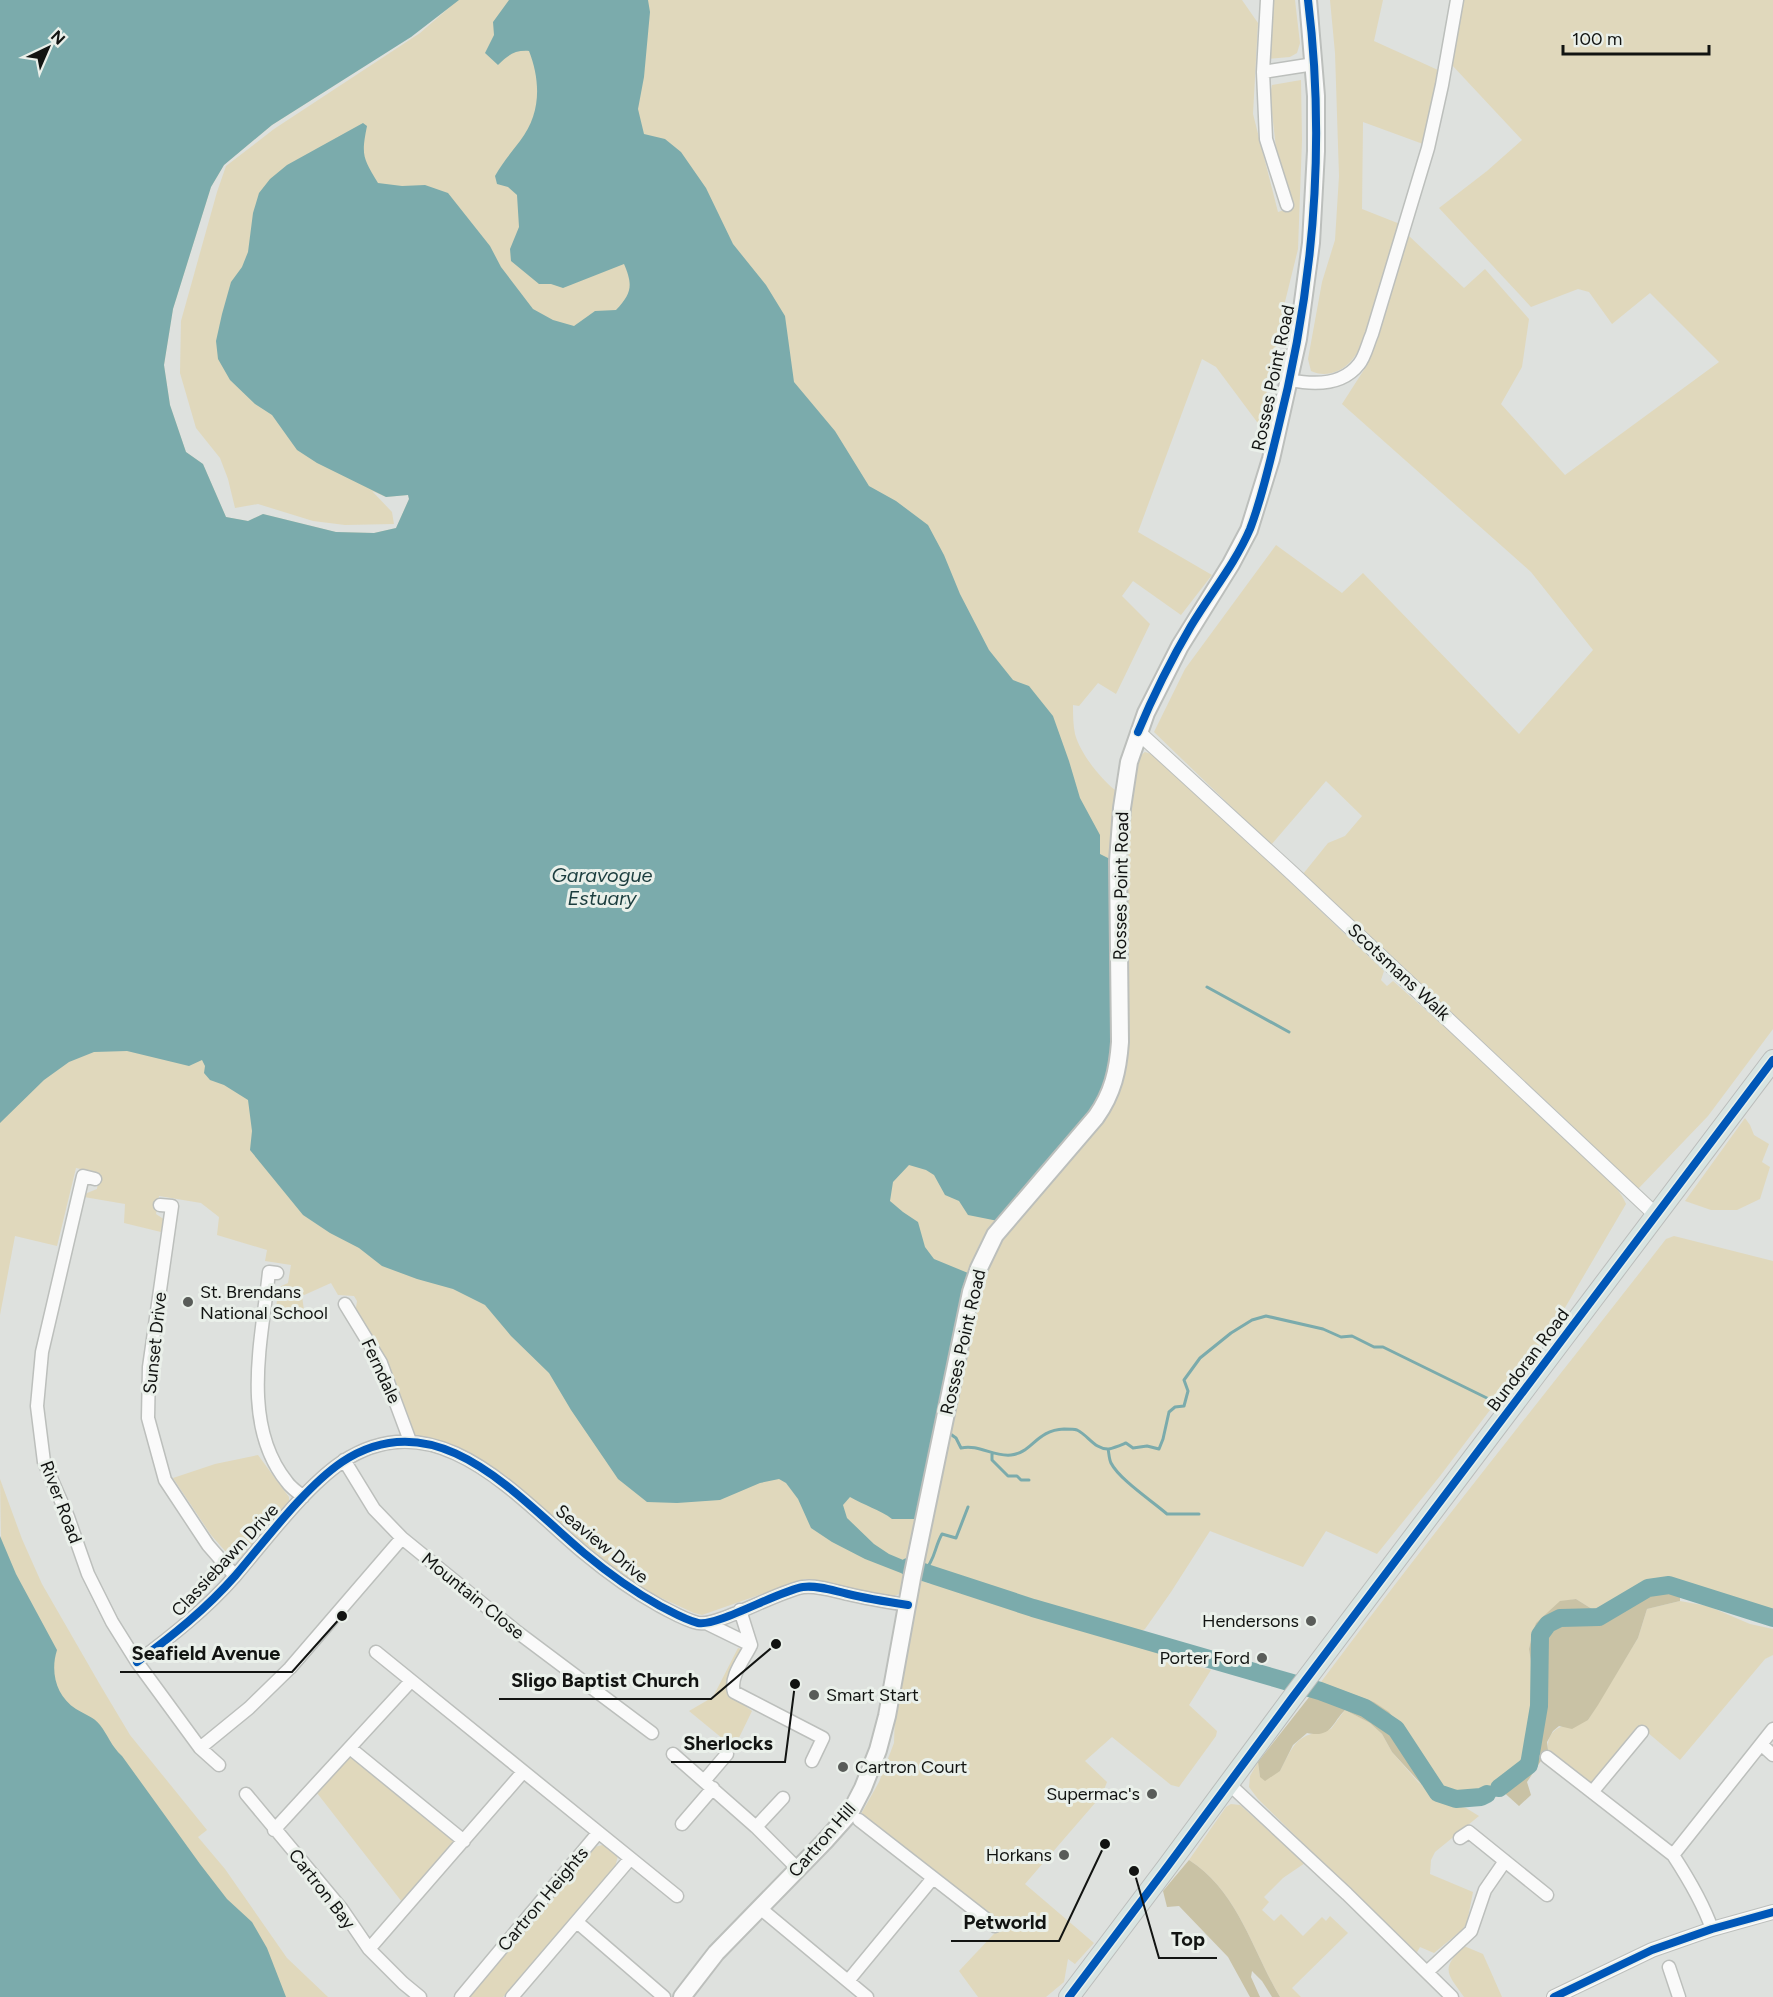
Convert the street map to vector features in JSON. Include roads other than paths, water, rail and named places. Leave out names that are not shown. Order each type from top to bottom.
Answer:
[{"type":"highway","name":"Bundoran Road","points":[[1069,1997],[1773,1060]]},
{"type":"main road","name":"Rosses Point Road","points":[[912,1578],[971,1292],[979,1268],[995,1235],[1096,1117],[1106,1103],[1114,1084],[1120,1042],[1118,861],[1120,829],[1129,762],[1138,732],[1180,646],[1231,564],[1249,530],[1269,467],[1290,380],[1305,299],[1311,243],[1316,151],[1314,64],[1308,0]]},
{"type":"main road","name":"Cartron Hill","points":[[682,1997],[716,1953],[850,1813],[878,1750],[887,1716],[912,1578]]},
{"type":"street","points":[[1268,0],[1263,72],[1266,139],[1287,206]]},
{"type":"street","points":[[1290,380],[1321,384],[1341,379],[1359,364],[1372,334],[1428,148],[1442,85],[1456,0]]},
{"type":"street","points":[[1263,72],[1314,64]]},
{"type":"street","name":"Scotsmans Walk","points":[[1138,732],[1267,849],[1657,1216]]},
{"type":"street","name":"River Road","points":[[94,1179],[83,1176],[42,1352],[37,1406],[44,1462],[68,1517],[88,1574],[112,1622],[137,1662],[200,1748],[219,1765]]},
{"type":"street","name":"Sunset Drive","points":[[160,1205],[172,1206],[149,1367],[148,1418],[165,1480],[208,1545],[236,1575]]},
{"type":"street","points":[[278,1273],[269,1272],[258,1397],[266,1444],[287,1482],[303,1497]]},
{"type":"street","name":"Ferndale","points":[[345,1304],[381,1363],[410,1441]]},
{"type":"street","name":"Seaview Drive","points":[[303,1497],[344,1460],[385,1442],[410,1441],[438,1447],[465,1457],[486,1470],[628,1587],[673,1613],[706,1623],[752,1645]]},
{"type":"street","name":"Mountain Close","points":[[344,1460],[374,1509],[402,1538],[516,1631],[652,1734]]},
{"type":"street","name":"Classiebawn Drive","points":[[137,1662],[184,1627],[236,1575],[303,1497]]},
{"type":"street","points":[[200,1748],[249,1708],[291,1668],[402,1538]]},
{"type":"street","points":[[706,1623],[783,1593],[809,1587],[908,1605]]},
{"type":"street","points":[[740,1610],[752,1645],[734,1679],[732,1686],[734,1692],[823,1738],[812,1761]]},
{"type":"street","points":[[376,1652],[598,1833]]},
{"type":"street","points":[[274,1830],[411,1681]]},
{"type":"street","points":[[1673,1856],[1773,1729]]},
{"type":"street","points":[[1593,1791],[1641,1732]]},
{"type":"street","points":[[1762,1745],[1773,1755]]},
{"type":"street","points":[[350,1748],[464,1841]]},
{"type":"street","points":[[673,1754],[756,1827],[798,1869]]},
{"type":"street","points":[[682,1824],[727,1754]]},
{"type":"street","points":[[1547,1757],[1673,1856],[1684,1871],[1712,1929]]},
{"type":"street","name":"Cartron Bay","points":[[369,1949],[523,1772]]},
{"type":"street","points":[[1228,1783],[1452,1997]]},
{"type":"street","name":"Cartron Bay","points":[[246,1794],[340,1908],[369,1949],[420,1997]]},
{"type":"street","points":[[756,1827],[783,1798]]},
{"type":"street","points":[[859,1820],[995,1926]]},
{"type":"street","points":[[1460,1838],[1469,1832],[1547,1895]]},
{"type":"street","name":"Cartron Heights","points":[[461,1997],[598,1833],[677,1896]]},
{"type":"street","points":[[512,1997],[630,1860]]},
{"type":"street","points":[[1427,1972],[1471,1931],[1485,1890],[1505,1861]]},
{"type":"street","points":[[848,1982],[933,1878]]},
{"type":"street","points":[[760,1908],[867,1997]]},
{"type":"street","points":[[1554,1997],[1652,1950],[1712,1929],[1773,1912]]},
{"type":"street","points":[[577,1922],[664,1997]]},
{"type":"street","points":[[1669,1966],[1679,1997]]},
{"type":"water","name":"Garavogue Estuary","points":[[0,0],[459,0],[411,37],[272,125],[224,165],[211,187],[173,309],[164,365],[170,405],[186,452],[203,464],[226,517],[248,521],[263,514],[336,532],[374,533],[396,528],[409,499],[408,495],[386,497],[317,463],[297,450],[272,415],[255,404],[230,380],[218,359],[216,341],[222,314],[231,282],[242,267],[248,252],[253,213],[259,193],[270,179],[287,165],[363,123],[367,126],[365,156],[378,183],[402,186],[425,185],[448,193],[490,246],[501,267],[533,309],[553,320],[574,326],[595,311],[616,310],[628,294],[630,283],[624,264],[563,288],[551,284],[539,284],[511,261],[510,249],[519,227],[517,195],[508,187],[497,184],[495,176],[527,131],[532,120],[537,98],[536,74],[529,51],[512,54],[498,65],[485,53],[494,35],[493,22],[509,0],[648,0],[650,12],[644,77],[638,109],[644,134],[665,139],[681,152],[706,188],[733,244],[766,285],[785,316],[794,382],[835,431],[869,486],[896,501],[928,525],[989,650],[1013,680],[1029,686],[1053,716],[1080,798],[1100,835],[1100,854],[1110,859],[1112,1048],[1105,1088],[1088,1114],[998,1221],[968,1215],[959,1201],[945,1195],[934,1175],[926,1170],[909,1165],[893,1182],[890,1201],[918,1222],[925,1247],[934,1259],[968,1273],[918,1519],[892,1519],[850,1497],[843,1505],[847,1518],[874,1544],[889,1554],[908,1562],[906,1575],[865,1559],[811,1528],[798,1499],[786,1483],[779,1479],[760,1483],[720,1500],[677,1503],[647,1502],[618,1479],[549,1373],[511,1336],[485,1305],[453,1289],[382,1266],[359,1248],[330,1233],[303,1215],[250,1150],[252,1131],[248,1100],[224,1085],[210,1080],[204,1073],[205,1066],[202,1060],[189,1066],[127,1051],[94,1052],[69,1062],[44,1080],[0,1123]]},
{"type":"water","points":[[0,1536],[16,1574],[57,1650],[54,1667],[59,1690],[69,1704],[98,1722],[200,1864],[227,1899],[252,1922],[267,1948],[286,1997],[0,1997]]},
{"type":"waterway","points":[[1207,987],[1289,1032]]},
{"type":"waterway","points":[[949,1433],[956,1438],[961,1448],[968,1447],[1004,1455],[1018,1453],[1047,1433],[1064,1429],[1077,1430],[1104,1449],[1111,1449],[1126,1443],[1133,1448],[1147,1446],[1159,1449],[1169,1412],[1175,1407],[1184,1406],[1188,1391],[1184,1380],[1200,1358],[1231,1333],[1252,1320],[1266,1316],[1323,1329],[1341,1337],[1352,1336],[1374,1347],[1383,1347],[1495,1402]]},
{"type":"waterway","points":[[1108,1449],[1111,1463],[1121,1476],[1167,1514],[1199,1514]]},
{"type":"waterway","points":[[992,1453],[992,1460],[1008,1476],[1029,1480]]},
{"type":"waterway","points":[[924,1572],[931,1562],[942,1534],[956,1538],[968,1507]]},
{"type":"waterway","points":[[908,1567],[1033,1608],[1320,1691],[1365,1708],[1396,1729],[1438,1793],[1456,1799],[1481,1797],[1487,1794]]},
{"type":"waterway","points":[[1499,1788],[1529,1765],[1539,1706],[1540,1635],[1548,1624],[1560,1618],[1599,1617],[1648,1588],[1669,1585],[1773,1618]]},
{"type":"waterway","points":[[1487,1794],[1499,1788]]},
{"type":"place","name":"St. Brendans National School","points":[[188,1302]]},
{"type":"place","name":"Seafield Avenue","points":[[342,1616]]},
{"type":"place","name":"Hendersons","points":[[1311,1621]]},
{"type":"place","name":"Sligo Baptist Church","points":[[776,1644]]},
{"type":"place","name":"Porter Ford","points":[[1262,1658]]},
{"type":"place","name":"Sherlocks","points":[[795,1684]]},
{"type":"place","name":"Smart Start","points":[[814,1695]]},
{"type":"place","name":"Cartron Court","points":[[843,1767]]},
{"type":"place","name":"Supermac's","points":[[1152,1794]]},
{"type":"place","name":"Petworld","points":[[1105,1844]]},
{"type":"place","name":"Horkans","points":[[1064,1855]]},
{"type":"place","name":"Top","points":[[1134,1871]]}]
